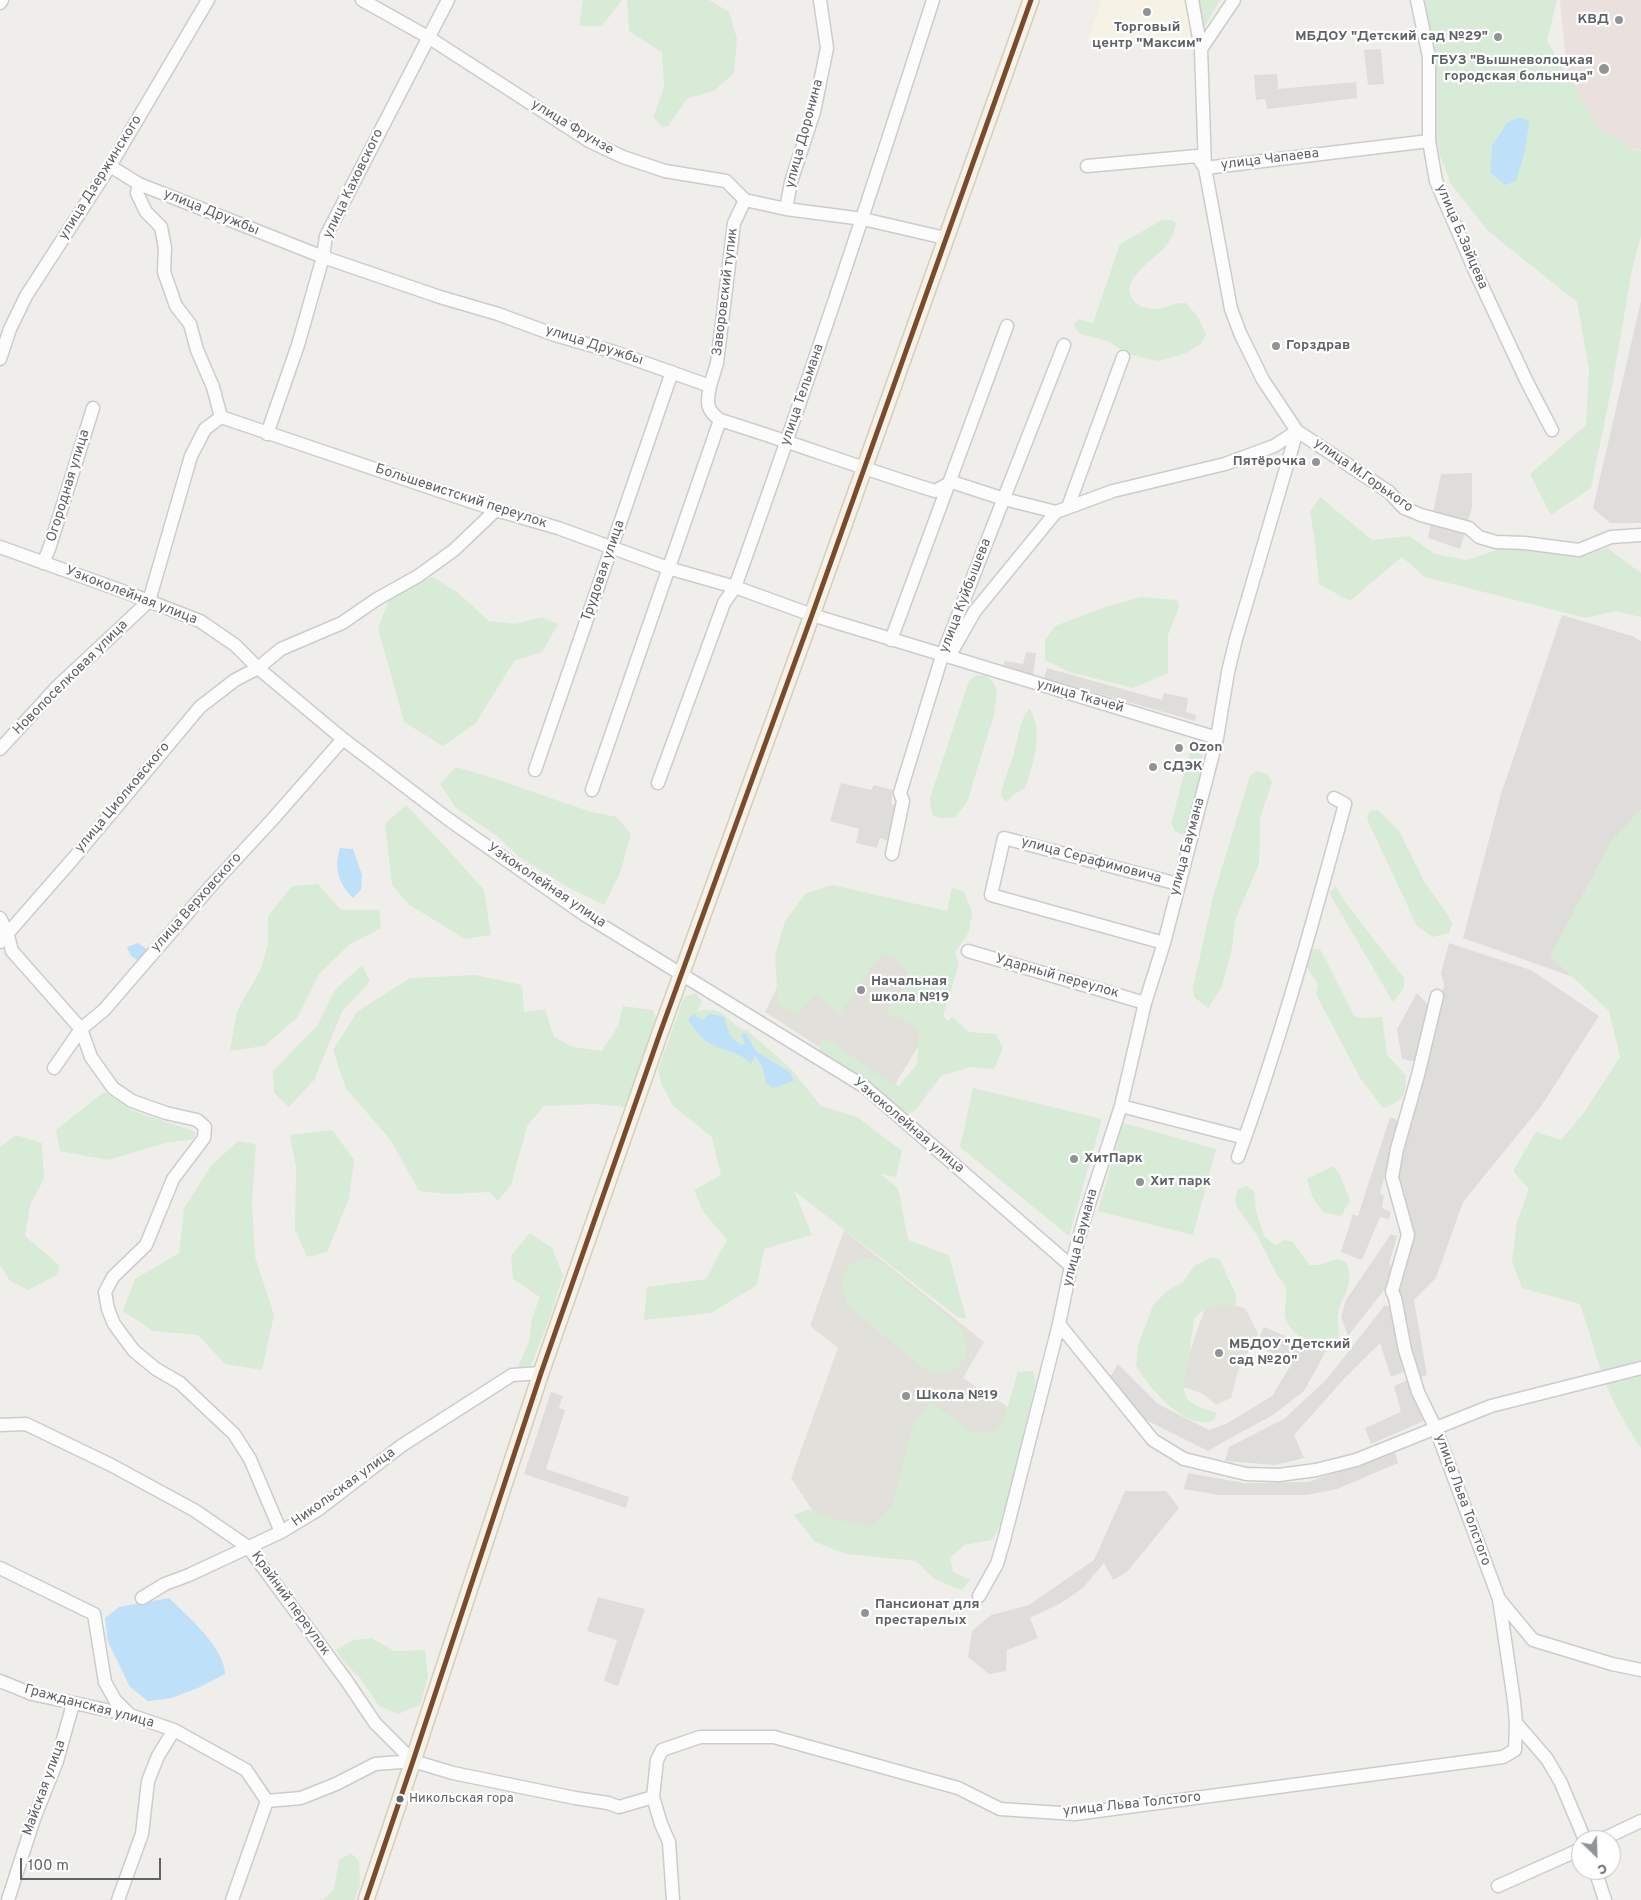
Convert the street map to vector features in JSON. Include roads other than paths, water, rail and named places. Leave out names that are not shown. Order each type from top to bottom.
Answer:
[{"type":"main road","points":[[366,1900],[414,1761],[541,1373],[681,973],[812,615],[1030,0]]},
{"type":"street","name":"улица Дзержинского","points":[[0,360],[10,328],[26,296],[110,166],[208,0]]},
{"type":"street","name":"улица Фрунзе","points":[[362,0],[428,37],[589,141],[623,157],[665,171],[726,181],[745,200]]},
{"type":"street","name":"улица Каховского","points":[[267,434],[298,345],[323,257],[326,236],[448,0]]},
{"type":"street","name":"улица Доронина","points":[[786,209],[791,182],[814,112],[827,48],[820,0]]},
{"type":"street","name":"улица Тельмана","points":[[658,783],[724,603],[735,587],[788,441],[933,0]]},
{"type":"street","name":"улица М.Горького","points":[[1192,0],[1202,49],[1206,168],[1231,309],[1240,333],[1263,380],[1297,431],[1389,492],[1404,508],[1421,515],[1469,528],[1479,537],[1488,540],[1579,550],[1611,537],[1641,535]]},
{"type":"street","points":[[1202,49],[1234,0]]},
{"type":"street","name":"улица Б.Зайцева","points":[[1418,0],[1429,57],[1429,141],[1436,181],[1527,382],[1552,430]]},
{"type":"street","name":"улица Чапаева","points":[[1087,166],[1197,156],[1206,168],[1429,141]]},
{"type":"street","name":"улица Дружбы","points":[[110,166],[139,184],[323,257],[440,297],[498,314],[555,335],[614,352],[710,386]]},
{"type":"street","points":[[139,184],[137,193],[146,212],[161,227],[165,248],[164,272],[176,306],[190,324],[196,350],[213,387],[221,418],[205,429],[191,456],[149,601]]},
{"type":"street","points":[[745,200],[786,209],[862,219],[945,238]]},
{"type":"street","name":"Заворовский тупик","points":[[710,386],[717,363],[734,223],[745,200]]},
{"type":"street","points":[[891,640],[1007,326]]},
{"type":"street","name":"улица Куйбышева","points":[[892,854],[903,801],[900,793],[945,657],[1064,345]]},
{"type":"street","points":[[1068,507],[1123,357]]},
{"type":"street","name":"Трудовая улица","points":[[535,770],[672,372]]},
{"type":"street","points":[[710,386],[707,402],[711,413],[720,420],[788,441],[864,470],[935,491],[952,482],[1004,500],[1056,512]]},
{"type":"street","name":"Огородная улица","points":[[42,563],[49,549],[94,408]]},
{"type":"street","name":"Большевистский переулок","points":[[221,418],[496,510],[558,528],[668,568],[735,587],[812,615],[945,657]]},
{"type":"street","points":[[592,790],[720,420]]},
{"type":"street","points":[[945,657],[975,611],[1056,512],[1113,491],[1225,464],[1274,446],[1297,431]]},
{"type":"street","name":"улица Баумана","points":[[979,1596],[997,1564],[1086,1213],[1121,1106],[1145,1003],[1164,943],[1218,738],[1228,672],[1236,639],[1297,431]]},
{"type":"street","name":"улица Циолковского","points":[[4,937],[72,860],[200,707],[235,680],[258,668],[281,649],[342,622],[377,598],[418,576],[454,550],[496,510]]},
{"type":"street","name":"Узкоколейная улица","points":[[0,547],[200,620],[235,645],[258,668],[343,739],[448,819],[585,915],[865,1087],[1072,1266]]},
{"type":"street","name":"Новопоселковая улица","points":[[0,749],[58,687],[149,601]]},
{"type":"street","name":"улица Ткачей","points":[[945,657],[1218,738]]},
{"type":"street","name":"улица Верховского","points":[[54,1068],[81,1029],[104,1010],[205,893],[343,739]]},
{"type":"street","points":[[1238,1157],[1274,1052],[1345,804],[1334,798]]},
{"type":"street","name":"улица Серафимовича","points":[[1164,943],[991,895],[1004,838],[1178,884]]},
{"type":"street","points":[[0,918],[4,937],[12,951],[81,1029],[91,1057],[113,1088],[132,1101],[166,1113],[197,1120],[205,1128],[204,1138],[172,1179],[146,1245],[113,1277],[105,1292],[108,1309],[114,1324],[134,1350],[156,1369],[180,1383],[234,1434],[250,1459],[281,1532]]},
{"type":"street","name":"Ударный переулок","points":[[968,951],[1145,1003]]},
{"type":"street","points":[[1437,996],[1418,1075],[1397,1149],[1392,1177],[1408,1235],[1392,1291],[1405,1350],[1418,1392],[1435,1427],[1491,1406],[1641,1368]]},
{"type":"street","points":[[1121,1106],[1245,1138]]},
{"type":"street","name":"улица Льва Толстого","points":[[653,1797],[657,1760],[662,1750],[700,1737],[774,1737],[958,1788],[1000,1809],[1076,1814],[1503,1758],[1514,1750],[1516,1723],[1514,1701],[1499,1599],[1435,1427],[1356,1460],[1316,1470],[1279,1475],[1246,1474],[1184,1459],[1153,1440],[1059,1324]]},
{"type":"street","name":"Никольская улица","points":[[142,1598],[165,1584],[189,1575],[281,1532],[319,1509],[401,1446],[512,1375],[541,1373]]},
{"type":"street","name":"Крайний переулок","points":[[0,1425],[26,1424],[111,1465],[194,1510],[248,1547],[346,1680],[375,1724],[414,1761]]},
{"type":"street","points":[[0,1568],[94,1614],[105,1682],[115,1700],[130,1715]]},
{"type":"street","name":"улица Льва Толстого","points":[[1499,1599],[1533,1640],[1612,1664],[1641,1670]]},
{"type":"street","name":"Гражданская улица","points":[[0,1681],[32,1694],[130,1715],[174,1730],[246,1770],[267,1801]]},
{"type":"street","name":"Майская улица","points":[[8,1900],[34,1819],[57,1761],[73,1704]]},
{"type":"street","points":[[1516,1723],[1548,1759],[1561,1783],[1581,1830]]},
{"type":"street","points":[[118,1900],[142,1834],[148,1781],[158,1756],[174,1730]]},
{"type":"street","points":[[232,1900],[267,1801],[301,1798],[336,1784],[375,1764],[414,1761],[453,1773],[574,1798],[608,1803],[619,1807],[653,1797],[661,1824],[669,1842],[672,1900]]},
{"type":"street","points":[[1621,1830],[1641,1821]]},
{"type":"street","points":[[1498,1886],[1571,1853]]},
{"type":"street","points":[[1598,1880],[1605,1900]]},
{"type":"water","points":[[1520,117],[1529,121],[1525,151],[1516,181],[1505,185],[1490,172],[1492,146],[1507,123]]},
{"type":"water","points":[[340,848],[353,849],[362,875],[361,890],[353,898],[344,887],[339,875],[337,862]]},
{"type":"water","points":[[138,943],[148,950],[140,961],[132,956],[127,947]]},
{"type":"water","points":[[710,1013],[724,1017],[731,1036],[742,1045],[745,1043],[741,1034],[746,1033],[756,1051],[790,1072],[794,1081],[773,1088],[766,1083],[762,1066],[755,1056],[751,1064],[738,1055],[705,1041],[688,1020],[693,1014],[703,1020]]},
{"type":"water","points":[[169,1598],[195,1623],[212,1643],[219,1654],[225,1674],[200,1687],[172,1698],[148,1701],[130,1687],[108,1642],[105,1618],[119,1607]]},
{"type":"place","name":"Торговый центр \"Максим\"","points":[[1147,12]]},
{"type":"place","name":"КВД","points":[[1619,20]]},
{"type":"place","name":"МБДОУ \"Детский сад №29\"","points":[[1498,37]]},
{"type":"place","name":"ГБУЗ \"Вышневолоцкая городская больница\"","points":[[1604,69]]},
{"type":"place","name":"Горздрав","points":[[1276,346]]},
{"type":"place","name":"Пятёрочка","points":[[1316,462]]},
{"type":"place","name":"Ozon","points":[[1179,748]]},
{"type":"place","name":"СДЭК","points":[[1153,767]]},
{"type":"place","name":"Начальная школа №19","points":[[861,990]]},
{"type":"place","name":"ХитПарк","points":[[1074,1159]]},
{"type":"place","name":"Хит парк","points":[[1140,1182]]},
{"type":"place","name":"МБДОУ \"Детский сад №20\"","points":[[1219,1353]]},
{"type":"place","name":"Школа №19","points":[[906,1396]]},
{"type":"place","name":"Пансионат для престарелых","points":[[865,1613]]},
{"type":"place","name":"Никольская гора","points":[[400,1799]]}]
